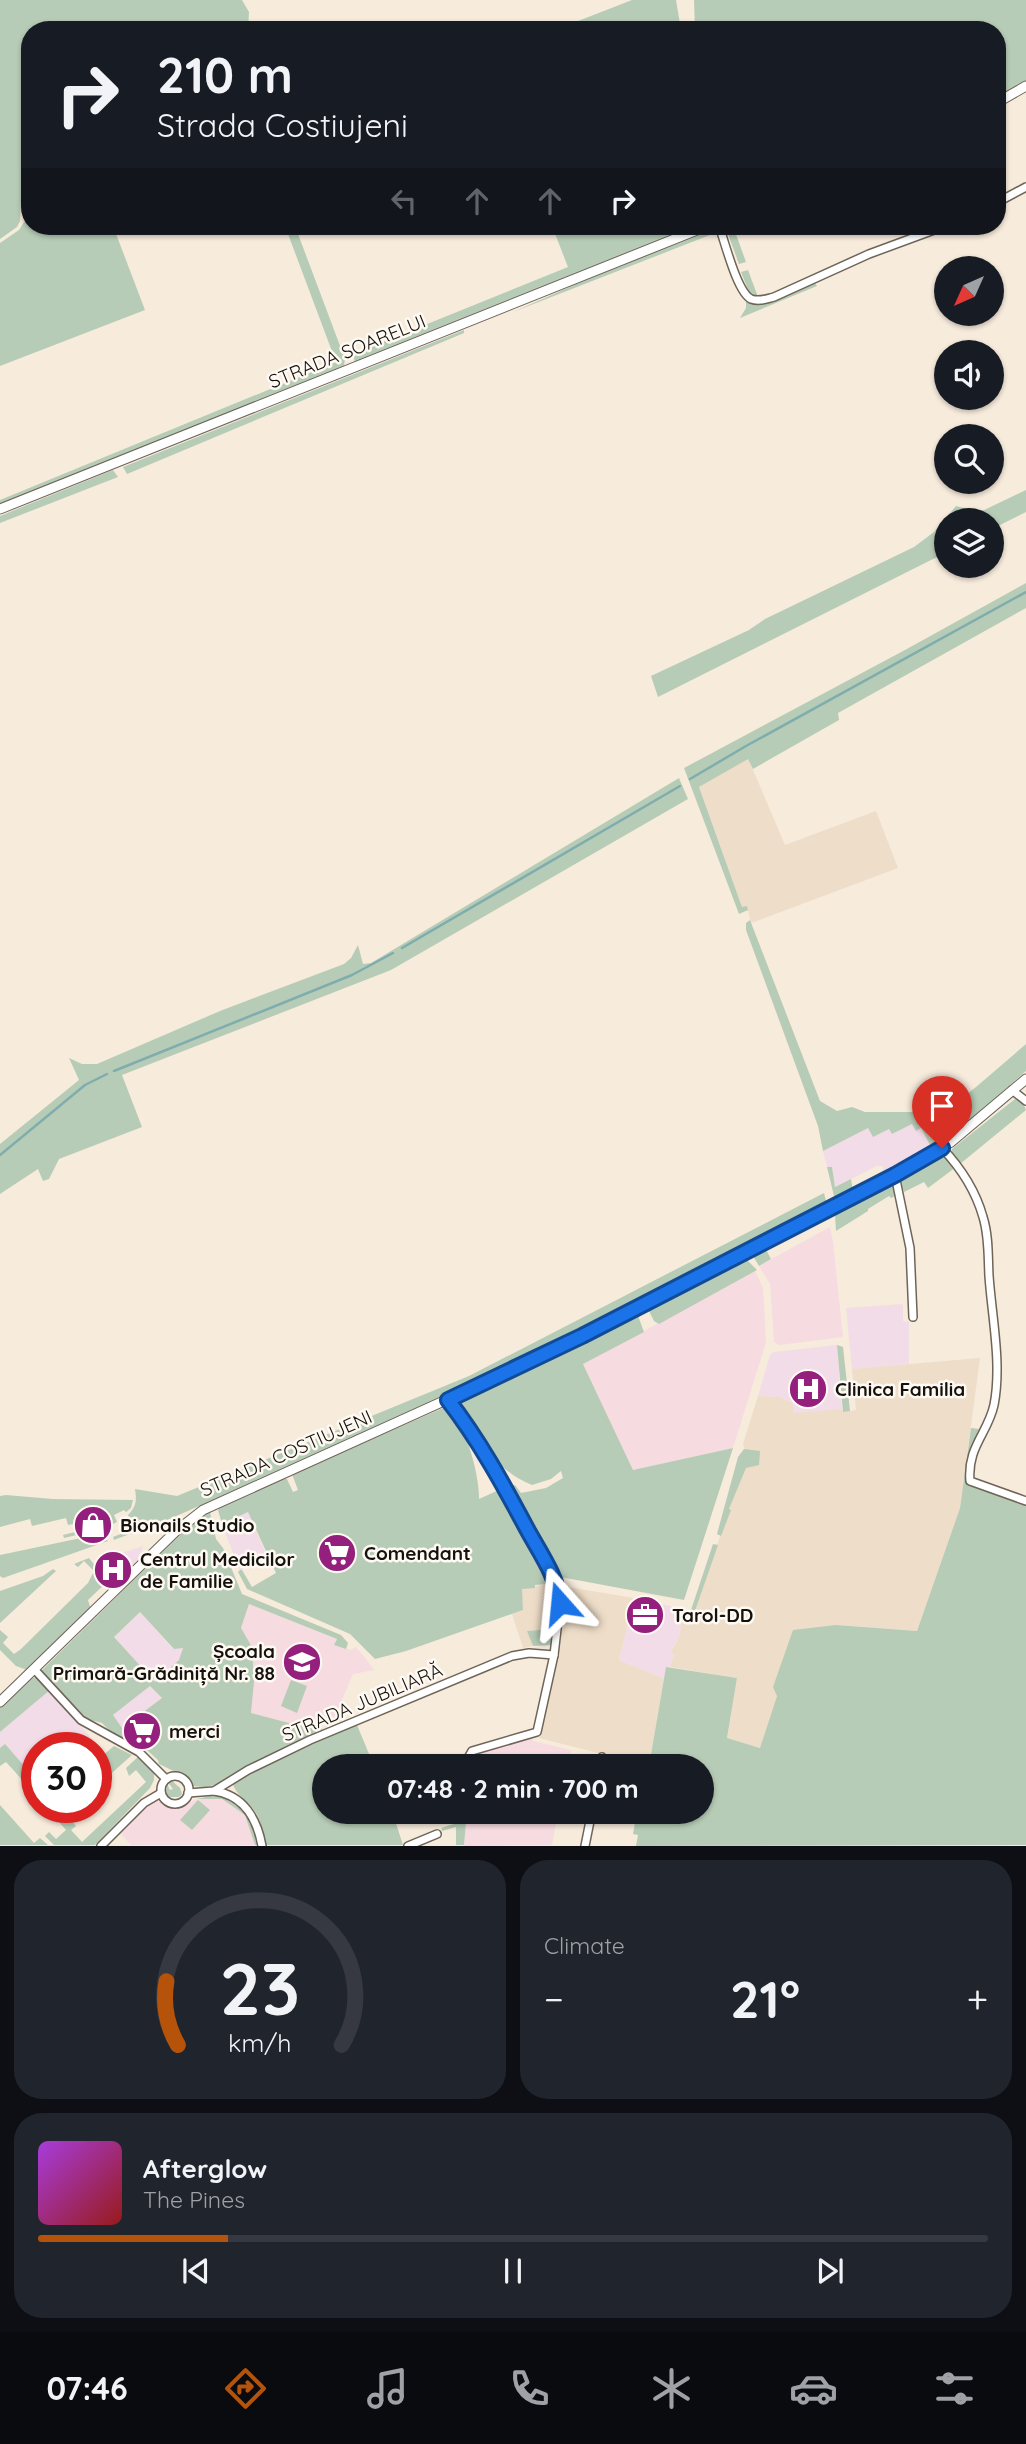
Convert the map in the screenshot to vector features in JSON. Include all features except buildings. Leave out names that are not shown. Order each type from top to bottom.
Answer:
[{"type":"street","points":[[1006,97],[1026,86]]},
{"type":"street","points":[[1006,198],[1026,187]]},
{"type":"street","name":"STRADA SOARELUI","points":[[0,509],[685,235]]},
{"type":"street","points":[[722,235],[740,287],[748,297],[757,300],[774,297],[869,254],[921,235]]},
{"type":"street","name":"STRADA COSTIUJENI","points":[[0,1702],[198,1513],[582,1336],[895,1175],[942,1148],[1026,1079]]},
{"type":"street","points":[[1013,1090],[1026,1101]]},
{"type":"street","points":[[942,1148],[956,1163],[976,1200],[983,1216],[988,1244],[995,1390],[991,1414],[973,1453],[970,1481],[1026,1501]]},
{"type":"street","points":[[895,1175],[910,1248],[913,1317]]},
{"type":"street","points":[[448,1400],[468,1425],[502,1481],[554,1580],[560,1603],[554,1655],[537,1732],[472,1751],[470,1754]]},
{"type":"street","name":"STRADA JUBILIARĂ","points":[[188,1793],[214,1791],[248,1770],[310,1740],[503,1660],[529,1653],[554,1655]]},
{"type":"street","points":[[35,1670],[81,1720],[139,1752],[166,1779]]},
{"type":"street","points":[[174,1776],[187,1785],[188,1793],[184,1801],[175,1804],[166,1801],[161,1793],[166,1779],[174,1776]]},
{"type":"street","points":[[214,1791],[233,1797],[246,1808],[256,1823],[261,1846]]},
{"type":"street","points":[[102,1846],[144,1803],[161,1793]]},
{"type":"street","points":[[585,1846],[589,1824]]},
{"type":"street","points":[[408,1846],[437,1834]]},
{"type":"shaded area","points":[[748,758],[785,845],[876,811],[898,868],[751,923],[747,907],[742,907],[699,787]]},
{"type":"shaded area","points":[[912,1124],[921,1128],[930,1146],[883,1172],[883,1166],[877,1166],[835,1187],[832,1167],[827,1167],[823,1151],[868,1128],[889,1129],[892,1134]]},
{"type":"shaded area","points":[[830,1227],[843,1337],[779,1345],[774,1342],[770,1284],[759,1266]]},
{"type":"shaded area","points":[[755,1271],[763,1288],[766,1342],[733,1448],[633,1470],[583,1364]]},
{"type":"shaded area","points":[[903,1304],[903,1321],[909,1322],[909,1364],[852,1369],[846,1308]]},
{"type":"shaded area","name":"Clinica Familia","points":[[837,1345],[842,1409],[794,1414],[791,1403],[779,1397],[758,1396],[770,1355],[774,1352]]},
{"type":"shaded area","points":[[980,1358],[960,1508],[917,1631],[836,1625],[777,1696],[761,1748],[727,1739],[737,1678],[670,1667],[674,1654],[671,1651],[679,1638],[684,1609],[695,1611],[732,1501],[746,1468],[751,1466],[743,1444],[758,1396],[779,1397],[792,1403],[794,1413],[856,1410],[852,1369]]},
{"type":"shaded area","points":[[248,1512],[267,1556],[240,1571],[222,1524]]},
{"type":"shaded area","points":[[100,1515],[101,1527],[89,1532],[85,1518]]},
{"type":"shaded area","points":[[143,1546],[140,1558],[117,1581],[102,1575],[93,1562]]},
{"type":"shaded area","points":[[548,1584],[549,1595],[556,1595],[553,1629],[528,1631],[533,1646],[523,1648],[512,1614],[523,1610],[521,1589]]},
{"type":"shaded area","points":[[568,1587],[634,1598],[619,1660],[664,1679],[651,1754],[602,1754],[539,1738],[558,1648],[565,1590]]},
{"type":"shaded area","name":"Tarol-DD","points":[[634,1598],[684,1609],[679,1638],[671,1650],[674,1654],[670,1667],[666,1667],[664,1679],[619,1660]]},
{"type":"shaded area","name":"Școala Primară-Grădiniță Nr. 88","points":[[249,1604],[337,1639],[335,1645],[351,1650],[356,1647],[374,1670],[353,1674],[335,1716],[320,1725],[308,1728],[251,1713],[254,1682],[241,1628]]},
{"type":"shaded area","points":[[140,1612],[173,1649],[183,1647],[180,1660],[155,1682],[114,1637]]},
{"type":"shaded area","points":[[150,1686],[162,1698],[122,1729],[112,1716]]},
{"type":"shaded area","points":[[50,1690],[86,1732],[21,1732],[21,1763],[5,1745],[0,1748],[0,1732]]},
{"type":"shaded area","points":[[532,1738],[533,1741],[571,1750],[570,1754],[479,1754]]},
{"type":"shaded area","points":[[197,1799],[222,1799],[246,1815],[255,1845],[131,1845],[121,1834],[149,1803],[158,1801],[176,1809]]},
{"type":"shaded area","points":[[466,1824],[556,1824],[552,1845],[464,1846]]},
{"type":"green space","points":[[0,0],[242,0],[249,12],[248,21],[21,21],[20,221],[17,227],[0,239]]},
{"type":"green space","points":[[632,0],[676,0],[680,21],[578,21]]},
{"type":"green space","points":[[694,0],[1026,0],[1026,84],[1006,96],[1006,21],[695,21]]},
{"type":"green space","points":[[21,227],[21,235],[116,235],[145,310],[0,366],[0,243]]},
{"type":"green space","points":[[288,235],[298,235],[345,359],[344,366],[0,505],[0,500],[336,362]]},
{"type":"green space","points":[[556,235],[675,235],[355,363],[353,354],[568,267]]},
{"type":"green space","points":[[692,235],[710,235],[513,312]]},
{"type":"green space","points":[[728,235],[736,235],[746,262],[739,264]]},
{"type":"green space","points":[[748,270],[758,297],[750,295],[741,272]]},
{"type":"green space","points":[[815,283],[817,286],[740,318],[746,308],[746,298],[771,301]]},
{"type":"green space","points":[[464,330],[464,333],[127,474],[123,467]]},
{"type":"green space","points":[[113,470],[118,477],[0,523],[0,516]]},
{"type":"green space","points":[[1026,490],[1026,512],[1004,523],[1004,508],[988,508]]},
{"type":"green space","points":[[934,532],[934,559],[658,697],[651,676],[914,547]]},
{"type":"green space","points":[[1026,583],[1026,608],[838,713],[839,720],[753,769],[748,759],[699,787],[742,907],[747,906],[748,910],[739,914],[684,768]]},
{"type":"green space","points":[[679,778],[688,799],[391,970],[122,1075],[142,1127],[59,1159],[49,1179],[43,1181],[38,1169],[0,1194],[0,1144],[79,1080],[69,1058],[82,1064],[97,1064],[220,1011],[344,964],[358,945],[363,964],[371,963]]},
{"type":"green space","points":[[750,920],[820,1101],[837,1111],[852,1107],[865,1112],[938,1112],[954,1104],[976,1087],[1026,1044],[1026,1071],[958,1131],[932,1149],[921,1128],[916,1131],[912,1124],[892,1134],[889,1129],[873,1137],[868,1128],[823,1151],[818,1126],[746,930],[746,923]]},
{"type":"green space","points":[[1015,1099],[1023,1103],[1026,1110],[960,1164],[951,1153],[952,1149]]},
{"type":"green space","points":[[942,1157],[952,1161],[956,1167],[928,1188],[924,1182],[904,1192],[900,1179]]},
{"type":"green space","points":[[827,1167],[832,1167],[835,1187],[851,1179],[853,1191],[839,1199],[834,1196]]},
{"type":"green space","points":[[893,1183],[897,1195],[891,1198],[889,1196],[836,1231],[835,1215]]},
{"type":"green space","points":[[824,1193],[827,1205],[529,1359],[172,1518],[114,1540],[113,1537],[133,1529],[128,1515],[135,1503],[135,1489],[177,1496],[469,1376]]},
{"type":"green space","points":[[764,1246],[771,1259],[759,1266],[753,1256],[754,1251]]},
{"type":"green space","points":[[739,1259],[747,1260],[757,1270],[659,1324],[654,1321],[647,1307]]},
{"type":"green space","points":[[637,1313],[644,1332],[583,1364],[633,1470],[733,1448],[684,1600],[555,1576],[530,1521],[509,1486],[515,1485],[521,1493],[546,1488],[563,1478],[561,1471],[551,1479],[532,1485],[519,1479],[497,1462],[457,1406],[457,1401]]},
{"type":"green space","points":[[837,1345],[843,1347],[850,1411],[843,1412]]},
{"type":"green space","points":[[443,1408],[458,1422],[470,1448],[479,1499],[501,1489],[553,1582],[556,1595],[549,1595],[548,1584],[522,1589],[523,1610],[406,1651],[375,1659],[350,1634],[247,1589],[238,1572],[240,1570],[252,1587],[276,1573],[248,1512],[222,1524],[218,1510],[221,1506],[283,1478],[287,1479],[293,1492],[298,1490],[292,1474]]},
{"type":"green space","points":[[971,1428],[979,1429],[973,1444],[966,1483],[1026,1503],[1026,1845],[636,1846],[638,1835],[633,1834],[635,1824],[714,1824],[714,1754],[651,1754],[666,1667],[737,1678],[727,1738],[760,1748],[777,1696],[773,1687],[793,1630],[836,1625],[917,1631],[960,1508]]},
{"type":"green space","points":[[744,1449],[760,1451],[759,1465],[746,1468],[721,1536],[717,1534],[738,1457]]},
{"type":"green space","points":[[0,1496],[53,1499],[133,1500],[131,1508],[126,1512],[124,1510],[114,1515],[117,1522],[109,1526],[105,1514],[85,1517],[89,1532],[64,1538],[63,1535],[75,1532],[73,1524],[68,1525],[66,1518],[32,1526],[30,1519],[0,1527]]},
{"type":"green space","points":[[210,1512],[216,1539],[223,1548],[242,1594],[341,1635],[348,1643],[346,1649],[334,1645],[337,1639],[249,1604],[241,1628],[252,1647],[254,1682],[251,1713],[308,1728],[320,1725],[323,1731],[215,1785],[205,1787],[190,1786],[184,1776],[159,1764],[148,1751],[114,1735],[102,1723],[87,1719],[41,1671],[192,1523]],"holes":[[[140,1612],[174,1649],[183,1648],[179,1660],[155,1682],[114,1637]],[[150,1686],[162,1698],[122,1728],[113,1715]]]},
{"type":"green space","points":[[100,1534],[108,1541],[3,1578],[0,1576],[0,1555]]},
{"type":"green space","points":[[713,1544],[718,1545],[695,1611],[691,1610]]},
{"type":"green space","points":[[89,1558],[102,1575],[110,1579],[88,1600],[91,1610],[27,1670],[16,1666],[0,1650],[0,1630],[8,1637],[3,1643],[14,1654],[21,1649],[88,1583],[94,1571],[84,1561],[78,1567],[74,1564]]},
{"type":"green space","points":[[53,1569],[56,1571],[0,1623],[0,1591],[43,1576]]},
{"type":"green space","points":[[553,1629],[552,1645],[533,1646],[527,1631]]},
{"type":"green space","points":[[37,1677],[50,1690],[0,1732],[0,1707],[32,1678]]},
{"type":"green space","points":[[291,1680],[307,1686],[297,1713],[281,1706]]},
{"type":"green space","points":[[357,1725],[369,1754],[312,1754],[312,1824],[396,1824],[403,1845],[266,1845],[258,1817],[236,1791],[232,1782],[294,1751]]},
{"type":"green space","points":[[5,1744],[21,1762],[21,1778],[6,1762],[0,1766],[0,1748]]},
{"type":"green space","points":[[114,1746],[132,1755],[112,1773]]},
{"type":"green space","points":[[139,1756],[154,1774],[154,1780],[150,1788],[95,1845],[54,1845],[45,1836],[49,1832],[56,1839],[66,1830],[60,1823],[73,1823],[76,1826],[71,1830],[82,1842],[102,1823],[112,1823],[112,1814],[146,1782],[136,1770],[129,1776],[126,1768]]},
{"type":"green space","points":[[171,1780],[180,1788],[182,1794],[179,1797],[169,1797],[164,1793],[166,1782],[170,1790],[173,1789],[167,1781]]},
{"type":"green space","points":[[218,1794],[246,1814],[254,1828],[258,1845],[255,1845],[245,1815],[222,1799],[197,1799]]},
{"type":"green space","points":[[198,1800],[210,1810],[192,1830],[180,1820]]},
{"type":"green space","points":[[0,1805],[34,1843],[40,1838],[48,1845],[0,1845]]},
{"type":"green space","points":[[466,1824],[464,1845],[456,1845],[456,1827],[442,1831],[441,1828]]},
{"type":"waterway","points":[[690,779],[1026,592]]},
{"type":"waterway","points":[[402,948],[680,786]]},
{"type":"waterway","points":[[114,1071],[352,975],[393,953]]},
{"type":"waterway","points":[[0,1155],[85,1085],[107,1074]]},
{"type":"place","name":"Clinica Familia","points":[[808,1389]]},
{"type":"place","name":"Bionails Studio","points":[[93,1525]]},
{"type":"place","name":"Comendant","points":[[337,1553]]},
{"type":"place","name":"Centrul Medicilor de Familie","points":[[113,1570]]},
{"type":"place","name":"Tarol-DD","points":[[645,1615]]},
{"type":"place","name":"Școala Primară-Grădiniță Nr. 88","points":[[302,1662]]},
{"type":"place","name":"merci","points":[[142,1731]]},
{"type":"route","points":[[560,1603],[554,1580],[502,1481],[468,1425],[448,1400],[582,1336],[895,1175],[942,1148]]}]
